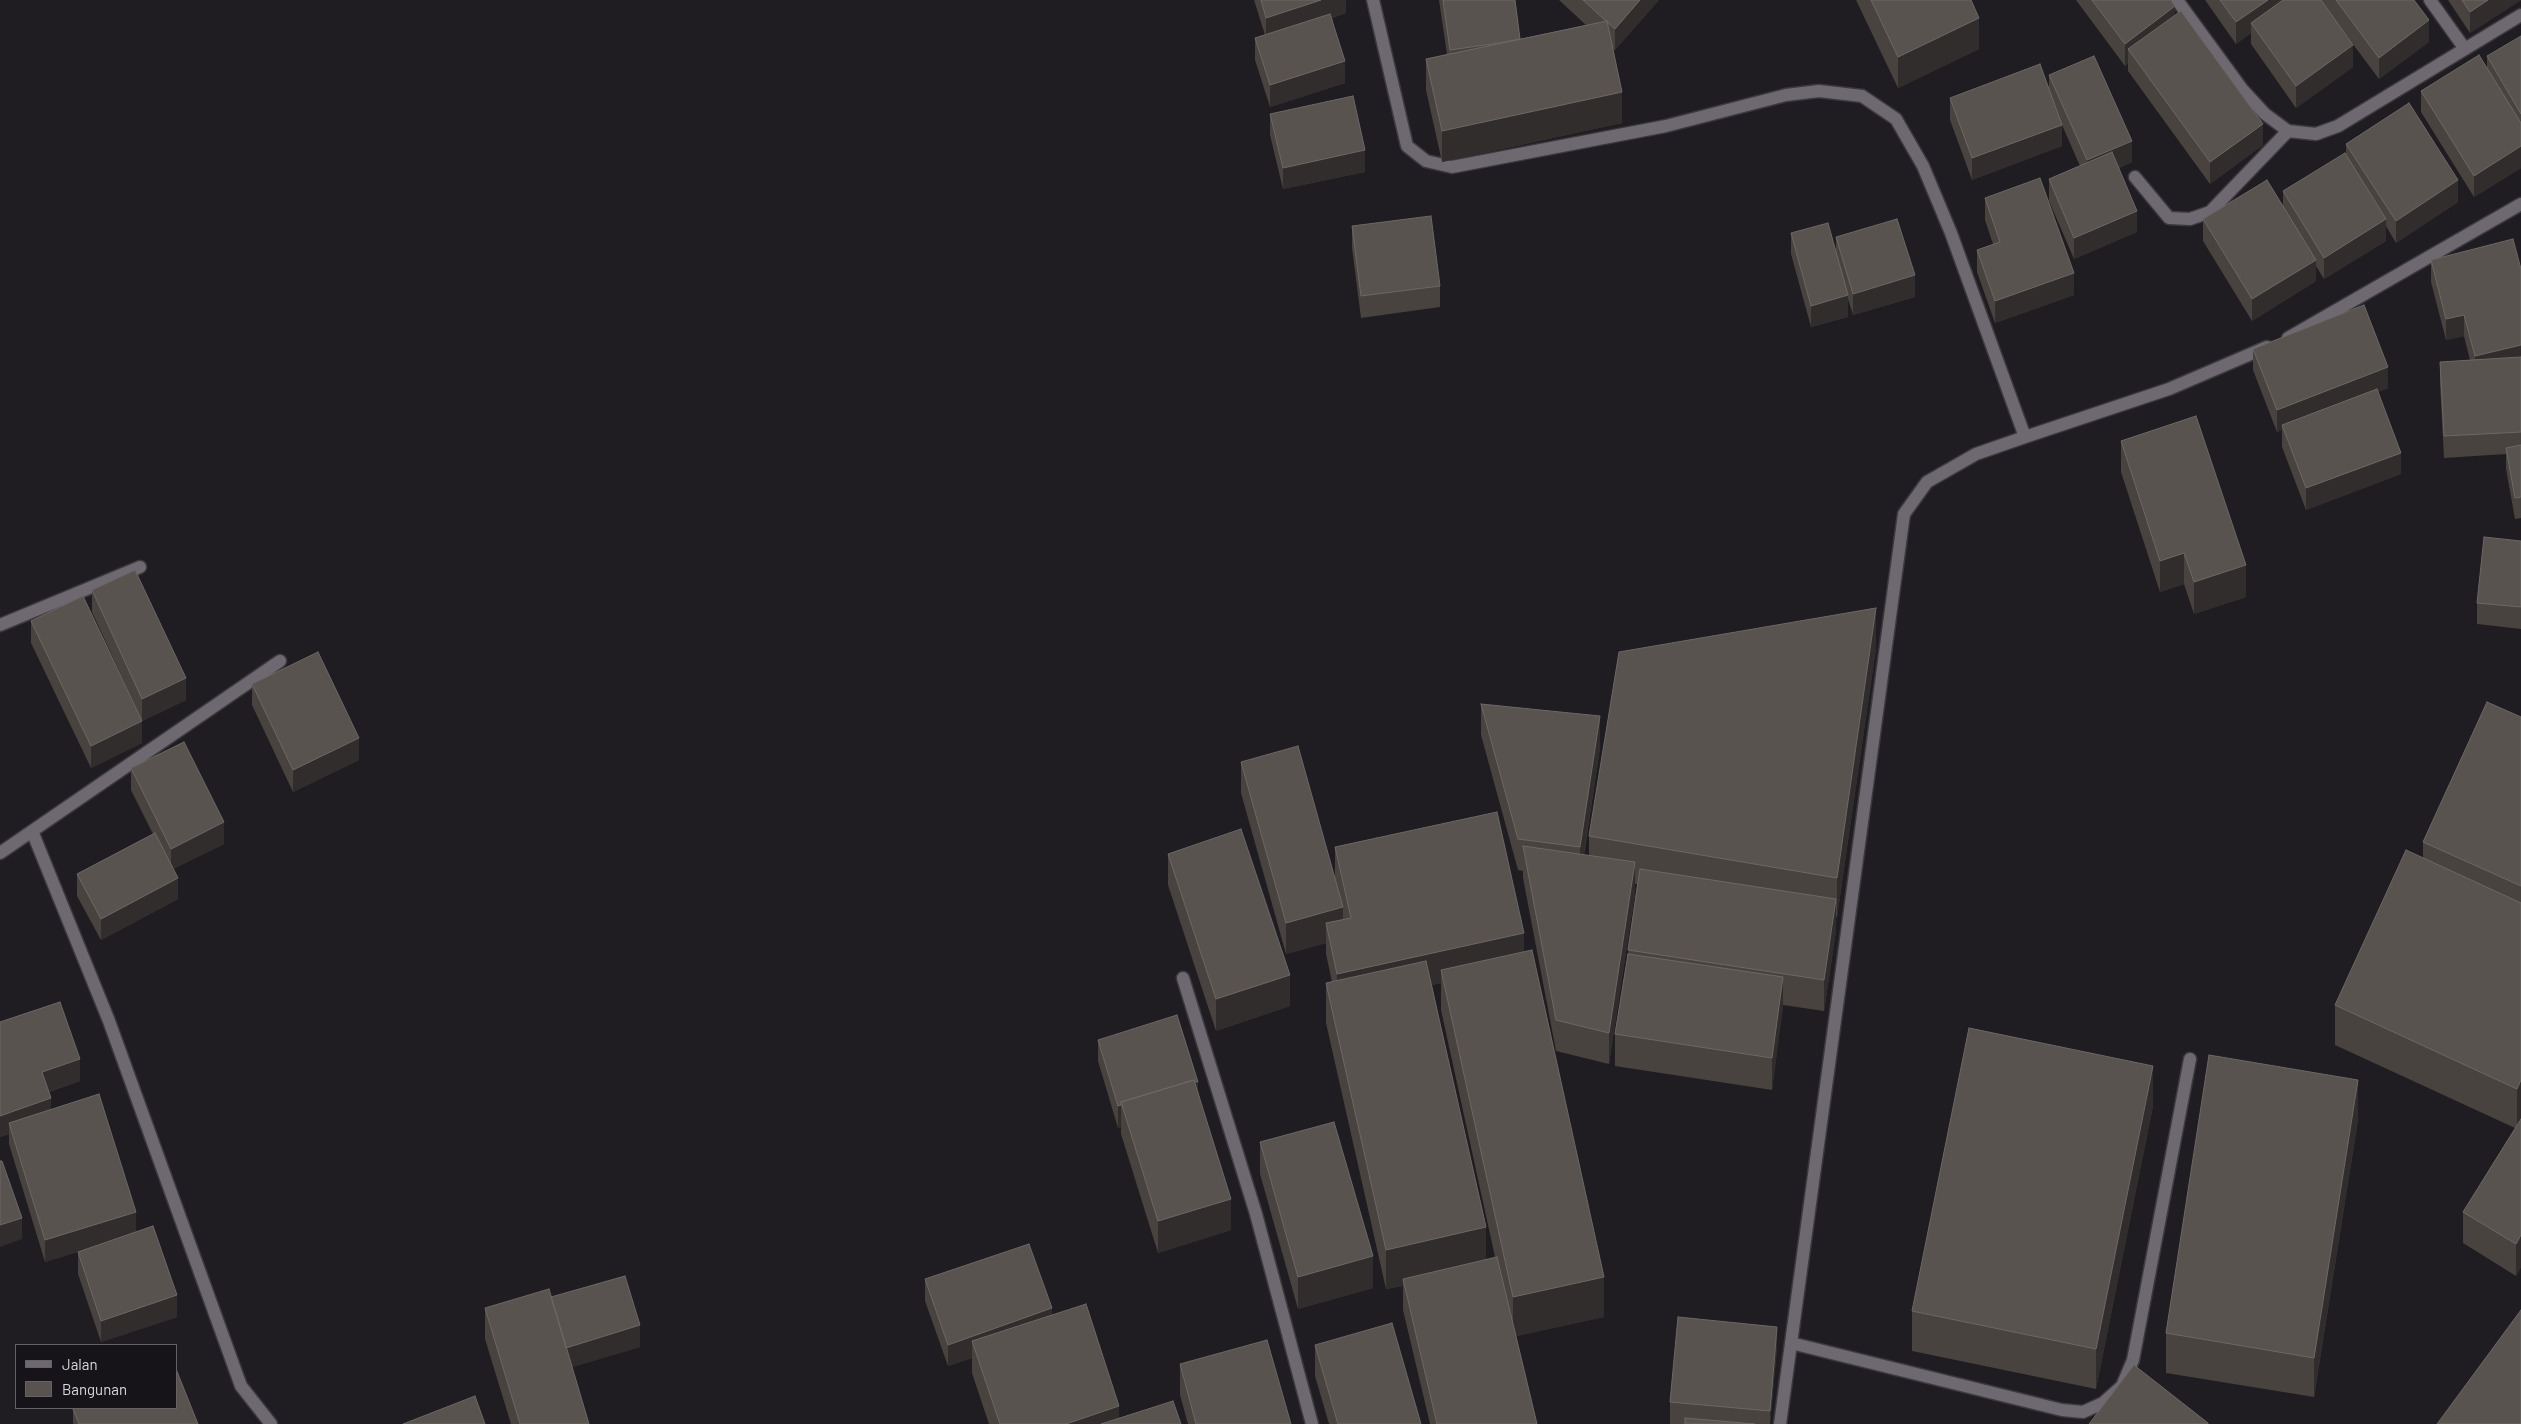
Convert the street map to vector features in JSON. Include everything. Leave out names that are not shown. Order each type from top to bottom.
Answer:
[{"type":"street","points":[[1373,0],[1407,146],[1426,161],[1452,168],[1666,126],[1786,95],[1820,91],[1862,96],[1896,119],[1922,166],[1951,232],[2025,437]]},
{"type":"street","points":[[2177,0],[2242,89],[2265,114],[2288,131],[2316,134],[2338,126],[2521,15]]},
{"type":"street","points":[[2430,0],[2465,49]]},
{"type":"street","points":[[2134,177],[2169,218],[2190,219],[2210,212],[2288,131]]},
{"type":"street","points":[[1780,1424],[1904,514],[1927,482],[1976,454],[2169,389],[2279,342],[2521,204]]},
{"type":"street","points":[[0,625],[140,567]]},
{"type":"street","points":[[0,853],[280,661]]},
{"type":"street","points":[[32,831],[109,1021],[241,1386],[271,1424]]},
{"type":"street","points":[[1183,978],[1256,1214],[1312,1424]]},
{"type":"street","points":[[1791,1343],[2062,1410],[2083,1412],[2103,1403],[2122,1386],[2133,1360],[2190,1059]]},
{"type":"building","points":[[1261,0],[1321,0],[1266,18]]},
{"type":"building","points":[[1443,0],[1515,0],[1520,39],[1450,50]]},
{"type":"building","points":[[1583,0],[1640,0],[1615,29]]},
{"type":"building","points":[[1871,0],[1971,0],[1979,18],[1898,57]]},
{"type":"building","points":[[2092,0],[2171,0],[2175,6],[2125,44]]},
{"type":"building","points":[[2220,0],[2268,0],[2236,22]]},
{"type":"building","points":[[2283,0],[2321,0],[2353,45],[2296,86],[2251,23]]},
{"type":"building","points":[[2336,0],[2414,0],[2429,20],[2379,58]]},
{"type":"building","points":[[2462,0],[2488,0],[2470,12]]},
{"type":"building","points":[[2181,11],[2263,124],[2210,162],[2128,49]]},
{"type":"building","points":[[1330,14],[1345,61],[1270,85],[1255,38]]},
{"type":"building","points":[[1607,21],[1622,92],[1442,131],[1426,59]]},
{"type":"building","points":[[2521,36],[2521,114],[2487,56]]},
{"type":"building","points":[[2479,55],[2521,123],[2521,146],[2474,176],[2421,91]]},
{"type":"building","points":[[2094,56],[2132,141],[2087,160],[2049,75]]},
{"type":"building","points":[[2040,64],[2062,125],[1972,158],[1950,98]]},
{"type":"building","points":[[1353,96],[1365,150],[1283,168],[1270,114]]},
{"type":"building","points":[[2409,103],[2458,180],[2396,221],[2346,144]]},
{"type":"building","points":[[2112,152],[2137,211],[2074,238],[2049,179]]},
{"type":"building","points":[[2345,153],[2386,219],[2324,258],[2283,191]]},
{"type":"building","points":[[2040,178],[2074,273],[1995,301],[1977,250],[2000,242],[1985,198]]},
{"type":"building","points":[[2267,180],[2316,260],[2252,299],[2203,219]]},
{"type":"building","points":[[1431,216],[1440,286],[1361,296],[1352,226]]},
{"type":"building","points":[[1897,219],[1915,275],[1853,294],[1836,237]]},
{"type":"building","points":[[1828,223],[1848,295],[1811,306],[1791,233]]},
{"type":"building","points":[[2513,239],[2521,269],[2521,345],[2475,356],[2464,315],[2446,319],[2431,260]]},
{"type":"building","points":[[2364,305],[2388,367],[2277,410],[2253,349]]},
{"type":"building","points":[[2521,357],[2521,432],[2444,436],[2440,362]]},
{"type":"building","points":[[2377,389],[2401,453],[2306,488],[2282,425]]},
{"type":"building","points":[[2196,416],[2246,565],[2194,582],[2184,553],[2160,561],[2121,441]]},
{"type":"building","points":[[2521,445],[2521,497],[2515,498],[2506,448]]},
{"type":"building","points":[[2484,537],[2521,541],[2521,607],[2477,603]]},
{"type":"building","points":[[135,570],[186,678],[142,699],[92,590]]},
{"type":"building","points":[[83,596],[142,721],[91,746],[31,621]]},
{"type":"building","points":[[1876,608],[1837,878],[1589,836],[1619,652]]},
{"type":"building","points":[[318,652],[359,738],[293,770],[252,684]]},
{"type":"building","points":[[2487,702],[2521,717],[2521,886],[2423,842]]},
{"type":"building","points":[[1481,704],[1600,716],[1580,847],[1518,839]]},
{"type":"building","points":[[184,742],[224,822],[171,849],[131,768]]},
{"type":"building","points":[[1298,746],[1343,907],[1286,923],[1241,762]]},
{"type":"building","points":[[1497,812],[1524,933],[1337,974],[1326,923],[1351,918],[1335,847]]},
{"type":"building","points":[[1241,829],[1290,975],[1216,999],[1168,854]]},
{"type":"building","points":[[155,833],[178,878],[101,919],[77,874]]},
{"type":"building","points":[[1523,846],[1635,862],[1609,1033],[1556,1020]]},
{"type":"building","points":[[2406,850],[2521,903],[2521,1080],[2517,1089],[2335,1005]]},
{"type":"building","points":[[1640,869],[1836,899],[1824,980],[1628,950]]},
{"type":"building","points":[[1532,950],[1604,1277],[1513,1297],[1441,970]]},
{"type":"building","points":[[1628,954],[1783,977],[1772,1058],[1615,1034]]},
{"type":"building","points":[[1426,961],[1486,1227],[1386,1250],[1326,983]]},
{"type":"building","points":[[60,1002],[80,1059],[42,1072],[51,1098],[0,1116],[0,1022]]},
{"type":"building","points":[[1177,1015],[1198,1082],[1194,1080],[1121,1102],[1121,1105],[1118,1106],[1098,1040]]},
{"type":"building","points":[[1969,1028],[2153,1066],[2096,1349],[1912,1311]]},
{"type":"building","points":[[2209,1055],[2358,1080],[2314,1358],[2166,1333]]},
{"type":"building","points":[[1194,1080],[1231,1199],[1158,1221],[1121,1102]]},
{"type":"building","points":[[99,1094],[136,1212],[45,1240],[9,1123]]},
{"type":"building","points":[[2521,1119],[2521,1235],[2516,1244],[2463,1212]]},
{"type":"building","points":[[1334,1122],[1373,1256],[1298,1277],[1260,1142]]},
{"type":"building","points":[[0,1161],[2,1161],[22,1218],[0,1225]]},
{"type":"building","points":[[153,1226],[177,1295],[101,1321],[78,1252]]},
{"type":"building","points":[[1029,1244],[1052,1308],[948,1345],[925,1279]]},
{"type":"building","points":[[1497,1257],[1537,1424],[1437,1424],[1403,1279]]},
{"type":"building","points":[[625,1276],[640,1325],[566,1348],[551,1297]]},
{"type":"building","points":[[549,1289],[589,1424],[520,1424],[485,1308]]},
{"type":"building","points":[[1086,1304],[1119,1406],[1066,1424],[1000,1424],[972,1341]]},
{"type":"building","points":[[2521,1310],[2521,1424],[2437,1424]]},
{"type":"building","points":[[1678,1317],[1777,1327],[1770,1411],[1670,1402]]},
{"type":"building","points":[[1392,1323],[1421,1424],[1338,1424],[1315,1345]]},
{"type":"building","points":[[1267,1340],[1291,1424],[1196,1424],[1180,1364]]},
{"type":"building","points":[[2134,1365],[2208,1423],[2208,1424],[2089,1424]]},
{"type":"building","points":[[178,1374],[198,1424],[79,1424],[73,1409],[178,1409]]},
{"type":"building","points":[[475,1396],[485,1424],[403,1424]]},
{"type":"building","points":[[1173,1401],[1181,1424],[1101,1424]]},
{"type":"building","points":[[1685,1418],[1755,1424],[1685,1424]]}]
